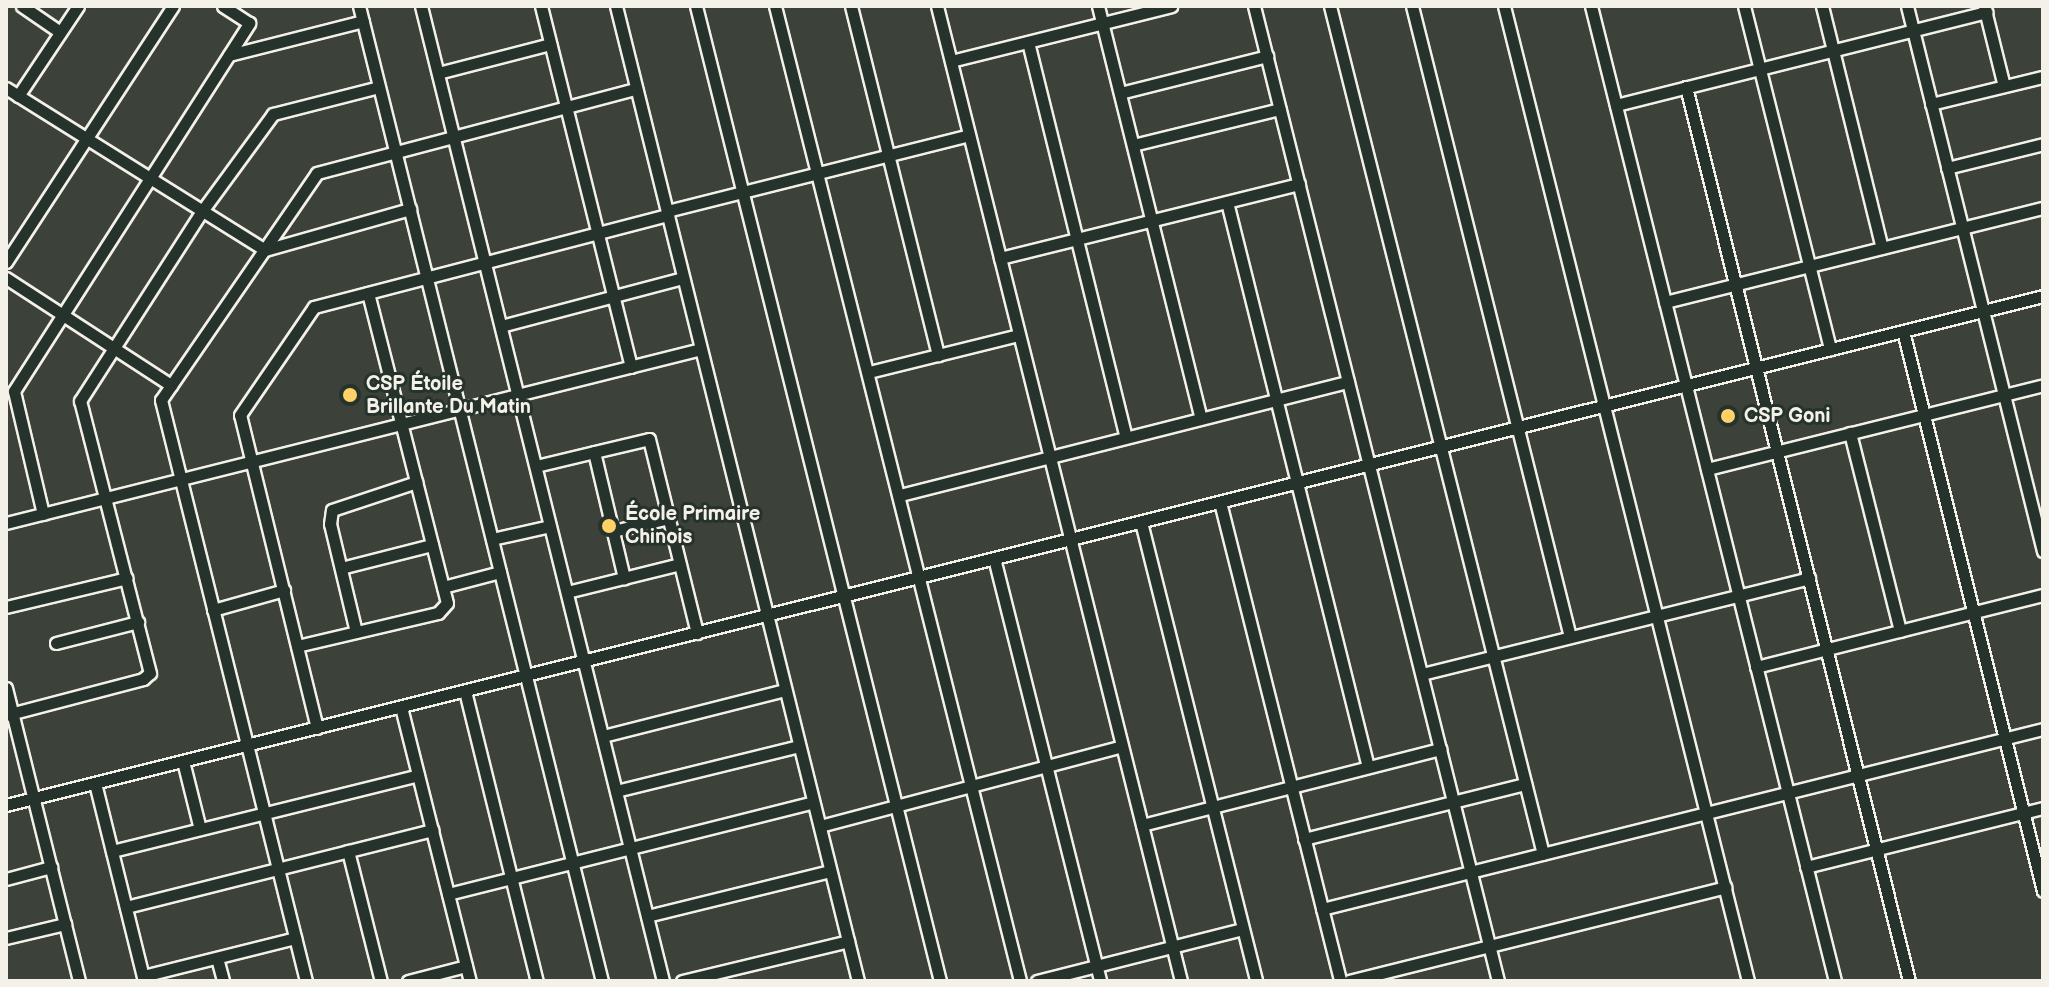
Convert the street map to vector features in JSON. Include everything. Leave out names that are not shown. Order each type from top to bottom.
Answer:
[{"type":"street","points":[[18,96],[78,6]]},
{"type":"street","points":[[6,262],[173,6]]},
{"type":"street","points":[[43,514],[14,391],[249,23],[223,6]]},
{"type":"street","points":[[359,6],[602,981]]},
{"type":"street","points":[[421,6],[663,981]]},
{"type":"street","points":[[541,6],[631,367]]},
{"type":"street","points":[[616,6],[858,981]]},
{"type":"street","points":[[696,6],[940,981]]},
{"type":"street","points":[[775,6],[1020,981]]},
{"type":"street","points":[[852,6],[938,355]]},
{"type":"street","points":[[937,6],[1181,981]]},
{"type":"street","points":[[1098,6],[1201,418]]},
{"type":"street","points":[[951,61],[1171,6]]},
{"type":"street","points":[[1254,6],[1498,981]]},
{"type":"street","points":[[1330,6],[1543,854]]},
{"type":"street","points":[[1412,6],[1570,637]]},
{"type":"street","points":[[1504,6],[1748,981]]},
{"type":"street","points":[[1591,6],[1835,981]]},
{"type":"street","points":[[1744,6],[1830,349]]},
{"type":"street","points":[[1822,6],[1882,248]]},
{"type":"street","points":[[1907,6],[2004,395],[2039,519],[2043,551]]},
{"type":"street","points":[[30,8],[60,32]]},
{"type":"street","points":[[1616,105],[1913,31],[1985,9],[2004,86]]},
{"type":"street","points":[[229,55],[363,21]]},
{"type":"street","points":[[1028,42],[1126,437]]},
{"type":"street","points":[[438,73],[550,44]]},
{"type":"street","points":[[1120,93],[1267,56]]},
{"type":"street","points":[[1931,104],[2043,77]]},
{"type":"street","points":[[9,714],[148,677],[151,668],[80,401],[202,211],[273,114],[379,87]]},
{"type":"street","points":[[1686,87],[1909,981]]},
{"type":"street","points":[[6,88],[265,250],[410,209]]},
{"type":"street","points":[[306,981],[161,400],[317,173],[636,89]]},
{"type":"street","points":[[1133,145],[1280,109]]},
{"type":"street","points":[[317,728],[240,415],[314,307],[969,135]]},
{"type":"street","points":[[1947,168],[2043,144]]},
{"type":"street","points":[[1000,258],[1299,184]]},
{"type":"street","points":[[1227,202],[1368,767]]},
{"type":"street","points":[[1665,302],[2043,208]]},
{"type":"street","points":[[6,278],[171,385]]},
{"type":"street","points":[[501,326],[683,278]]},
{"type":"street","points":[[297,646],[444,610],[443,587],[368,293]]},
{"type":"street","points":[[6,805],[2043,296]]},
{"type":"street","points":[[1903,331],[2043,891]]},
{"type":"street","points":[[869,372],[1019,335]]},
{"type":"street","points":[[6,523],[701,349]]},
{"type":"street","points":[[900,495],[1348,382]]},
{"type":"street","points":[[1707,469],[2043,385]]},
{"type":"street","points":[[1850,433],[1900,631]]},
{"type":"street","points":[[536,466],[649,439],[697,633]]},
{"type":"street","points":[[594,452],[624,578]]},
{"type":"street","points":[[356,632],[332,510],[416,482]]},
{"type":"street","points":[[1220,502],[1340,981]]},
{"type":"street","points":[[613,531],[669,518]]},
{"type":"street","points":[[1141,522],[1256,981]]},
{"type":"street","points":[[492,539],[550,526]]},
{"type":"street","points":[[341,568],[432,545]]},
{"type":"street","points":[[994,558],[1100,981]]},
{"type":"street","points":[[567,592],[680,564]]},
{"type":"street","points":[[443,587],[500,572]]},
{"type":"street","points":[[6,607],[127,578]]},
{"type":"street","points":[[1422,674],[1809,578]]},
{"type":"street","points":[[213,610],[284,590]]},
{"type":"street","points":[[1756,667],[2043,595]]},
{"type":"street","points":[[56,643],[138,622]]},
{"type":"street","points":[[6,688],[9,714],[34,799],[79,981]]},
{"type":"street","points":[[603,736],[785,690]]},
{"type":"street","points":[[465,691],[537,981]]},
{"type":"street","points":[[401,707],[470,981]]},
{"type":"street","points":[[1322,909],[2043,729]]},
{"type":"street","points":[[616,791],[799,746]]},
{"type":"street","points":[[820,826],[1122,746]]},
{"type":"street","points":[[1142,825],[1440,749]]},
{"type":"street","points":[[183,761],[200,829]]},
{"type":"street","points":[[112,851],[418,775]]},
{"type":"street","points":[[95,783],[144,979],[295,938]]},
{"type":"street","points":[[1304,839],[1525,784]]},
{"type":"street","points":[[448,894],[813,802]]},
{"type":"street","points":[[1806,867],[2043,808]]},
{"type":"street","points":[[126,907],[432,830]]},
{"type":"street","points":[[348,851],[381,981]]},
{"type":"street","points":[[6,879],[51,867]]},
{"type":"street","points":[[647,916],[830,871]]},
{"type":"street","points":[[1349,981],[1725,887]]},
{"type":"street","points":[[6,938],[65,924]]},
{"type":"street","points":[[1037,981],[1243,929]]},
{"type":"street","points":[[682,981],[848,941]]},
{"type":"street","points":[[217,958],[223,981]]},
{"type":"street","points":[[408,981],[466,966]]},
{"type":"place","name":"CSP Étoile Brillante Du Matin","points":[[350,395]]},
{"type":"place","name":"CSP Goni","points":[[1728,416]]},
{"type":"place","name":"École Primaire Chinois","points":[[609,526]]}]
